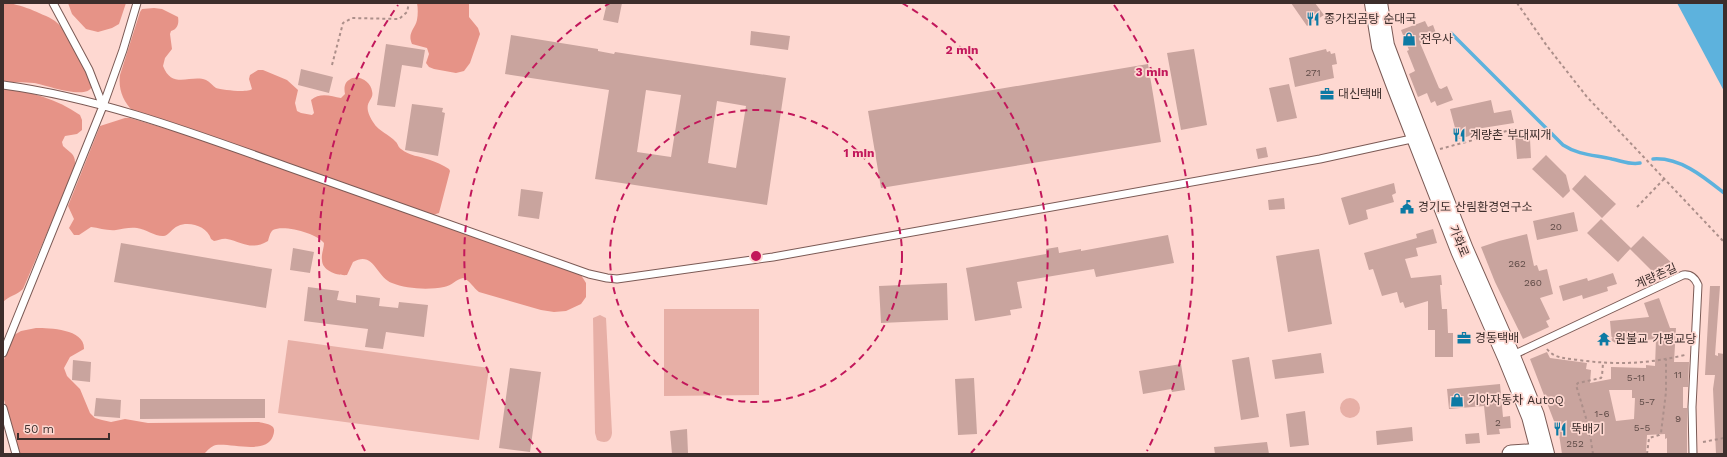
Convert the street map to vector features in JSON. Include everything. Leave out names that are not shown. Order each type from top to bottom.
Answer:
[{"type":"main road","name":"가화로","points":[[1376,3],[1383,46],[1462,250],[1510,357],[1533,416],[1543,453]]},
{"type":"street","points":[[1512,454],[1543,453]]},
{"type":"lane","points":[[53,3],[88,70],[103,106]]},
{"type":"lane","points":[[3,353],[103,106],[123,50],[137,3]]},
{"type":"lane","points":[[3,85],[30,88],[103,106],[189,132],[589,274],[617,279],[773,257],[1320,159],[1421,146]]},
{"type":"lane","name":"계량촌길","points":[[1510,357],[1677,278],[1688,274],[1693,276],[1698,285],[1692,407],[1694,444],[1693,454]]},
{"type":"lane","points":[[3,408],[16,454]]},
{"type":"path","points":[[332,65],[343,23],[352,18],[399,19],[406,12],[409,3]]},
{"type":"path","points":[[1517,3],[1547,46],[1582,91],[1724,242]]},
{"type":"path","points":[[1421,146],[1474,139],[1514,129]]},
{"type":"path","points":[[1637,207],[1665,179]]},
{"type":"path","points":[[1544,341],[1548,350],[1555,357],[1603,363],[1644,363],[1695,353]]},
{"type":"path","points":[[1647,454],[1649,438],[1659,436],[1661,433],[1666,392],[1666,359]]},
{"type":"path","points":[[1593,454],[1589,428],[1576,386],[1578,383],[1601,378],[1603,363]]},
{"type":"path","points":[[1694,444],[1724,438]]},
{"type":"shaded area","points":[[3,3],[14,4],[30,9],[52,19],[61,27],[72,42],[81,61],[92,86],[89,90],[75,92],[34,83],[3,81]]},
{"type":"shaded area","points":[[68,3],[126,3],[119,24],[112,28],[98,32],[86,29],[72,14]]},
{"type":"shaded area","points":[[417,3],[469,3],[469,17],[478,28],[480,34],[470,63],[464,71],[456,73],[429,67],[426,63],[429,54],[427,48],[412,44],[410,37],[417,20]]},
{"type":"shaded area","points":[[142,9],[162,9],[178,17],[178,26],[171,31],[170,34],[172,49],[165,58],[163,66],[171,77],[182,80],[206,80],[216,88],[246,91],[252,89],[249,79],[250,75],[258,70],[263,70],[287,80],[298,90],[295,103],[297,111],[312,115],[314,113],[311,100],[314,98],[326,95],[341,98],[345,94],[344,90],[346,83],[353,78],[360,78],[367,82],[371,88],[372,95],[368,110],[369,115],[375,125],[393,139],[404,151],[411,155],[435,162],[449,169],[450,171],[439,213],[433,215],[189,128],[133,111],[126,103],[122,94],[120,75],[140,12]]},
{"type":"shaded area","points":[[3,88],[34,94],[53,100],[71,109],[80,115],[82,120],[82,130],[77,134],[65,136],[62,142],[63,146],[72,154],[74,158],[74,170],[23,289],[3,302]]},
{"type":"shaded area","points":[[125,118],[130,118],[187,135],[581,275],[586,283],[586,297],[581,304],[566,311],[554,312],[541,310],[479,292],[463,278],[447,286],[438,288],[425,289],[404,287],[387,280],[366,259],[360,259],[353,262],[347,275],[339,275],[328,270],[323,264],[322,256],[324,243],[321,240],[308,233],[285,228],[273,230],[268,241],[252,246],[227,239],[214,241],[206,231],[192,224],[176,227],[165,236],[156,235],[137,228],[107,230],[91,227],[79,235],[74,235],[69,228],[74,219],[68,206],[100,126]]},
{"type":"shaded area","points":[[664,309],[759,309],[759,395],[664,396]]},
{"type":"shaded area","points":[[600,315],[606,318],[612,433],[609,440],[605,442],[597,440],[595,433],[593,318]]},
{"type":"shaded area","points":[[36,328],[50,328],[66,331],[79,337],[83,342],[84,349],[70,357],[64,368],[67,376],[80,389],[90,413],[95,418],[111,422],[125,419],[148,423],[259,422],[273,427],[273,436],[269,442],[256,447],[216,445],[211,447],[204,454],[19,454],[3,396],[3,362],[14,335],[21,331]]},
{"type":"shaded area","points":[[288,340],[489,368],[479,440],[278,413]]},
{"type":"shaded area","points":[[1346,398],[1354,398],[1360,404],[1360,412],[1354,418],[1346,418],[1340,412],[1340,404]]},
{"type":"water","points":[[1677,3],[1724,3],[1724,91]]},
{"type":"building","points":[[607,3],[622,3],[618,23],[603,20]]},
{"type":"building","points":[[1291,3],[1315,3],[1324,15],[1307,26]]},
{"type":"building","points":[[1425,21],[1428,27],[1433,25],[1437,36],[1420,43],[1439,88],[1441,89],[1447,86],[1453,100],[1437,106],[1435,101],[1431,103],[1427,93],[1418,97],[1409,74],[1415,71],[1401,30]]},
{"type":"building","points":[[751,31],[790,36],[788,50],[750,45]]},
{"type":"building","points":[[511,35],[598,49],[598,51],[614,54],[615,52],[786,78],[767,205],[595,179],[609,90],[505,74]],"holes":[[[646,90],[681,95],[671,157],[637,152]],[[717,101],[746,106],[736,168],[708,163]]]},
{"type":"building","points":[[386,44],[425,50],[422,68],[402,65],[395,107],[377,105]]},
{"type":"building","points":[[1194,49],[1207,125],[1181,130],[1167,53]]},
{"type":"building","points":[[1326,49],[1327,52],[1330,51],[1331,54],[1335,53],[1337,64],[1332,65],[1334,78],[1295,87],[1289,58]]},
{"type":"building","points":[[1148,64],[1161,142],[881,188],[868,111]]},
{"type":"building","points":[[301,69],[333,77],[329,93],[298,85]]},
{"type":"building","points":[[1289,84],[1297,118],[1277,122],[1269,88]]},
{"type":"building","points":[[1491,100],[1494,113],[1511,110],[1514,123],[1476,129],[1477,134],[1458,139],[1450,109]]},
{"type":"building","points":[[412,104],[443,108],[442,112],[445,113],[438,156],[405,150]]},
{"type":"building","points":[[1528,134],[1528,139],[1530,139],[1531,158],[1517,159],[1515,135]]},
{"type":"building","points":[[1266,147],[1268,157],[1258,159],[1256,149]]},
{"type":"building","points":[[1546,155],[1566,175],[1570,191],[1563,198],[1532,169]]},
{"type":"building","points":[[1585,175],[1616,204],[1602,218],[1572,189]]},
{"type":"building","points":[[1394,183],[1396,193],[1392,195],[1394,202],[1366,210],[1368,219],[1349,225],[1341,198]]},
{"type":"building","points":[[521,189],[543,192],[539,219],[518,216]]},
{"type":"building","points":[[1284,198],[1285,209],[1269,210],[1268,200]]},
{"type":"building","points":[[1574,212],[1578,231],[1537,240],[1533,221]]},
{"type":"building","points":[[1601,219],[1631,248],[1618,262],[1587,233]]},
{"type":"building","points":[[1433,229],[1437,243],[1416,248],[1418,256],[1405,259],[1411,278],[1441,275],[1442,285],[1440,285],[1442,309],[1447,309],[1448,333],[1453,333],[1453,357],[1435,357],[1435,330],[1428,330],[1428,301],[1405,308],[1403,302],[1400,303],[1397,292],[1382,296],[1373,269],[1369,270],[1364,253],[1417,238],[1416,234]]},
{"type":"building","points":[[1527,234],[1534,266],[1537,265],[1539,271],[1547,269],[1553,294],[1540,298],[1550,319],[1546,321],[1549,327],[1523,339],[1495,282],[1481,247]]},
{"type":"building","points":[[1168,235],[1174,263],[1096,277],[1094,269],[1017,282],[1022,308],[1010,310],[1011,315],[975,321],[966,268],[1046,254],[1046,249],[1058,247],[1059,253],[1081,249],[1081,251]]},
{"type":"building","points":[[1643,236],[1674,265],[1660,279],[1630,249]]},
{"type":"building","points":[[121,243],[272,269],[266,308],[114,282]]},
{"type":"building","points":[[293,248],[314,252],[310,273],[290,270]]},
{"type":"building","points":[[1319,249],[1332,324],[1288,332],[1276,256]]},
{"type":"building","points":[[1613,273],[1617,284],[1607,287],[1608,291],[1583,299],[1582,295],[1563,301],[1559,286],[1587,278],[1588,281]]},
{"type":"building","points":[[947,283],[948,320],[881,323],[879,286]]},
{"type":"building","points":[[1710,286],[1720,286],[1715,355],[1718,356],[1718,353],[1724,354],[1724,454],[1716,454],[1713,389],[1715,375],[1705,375]]},
{"type":"building","points":[[308,287],[339,291],[337,300],[356,303],[356,295],[380,298],[379,306],[398,308],[399,302],[428,305],[424,337],[386,332],[383,349],[365,347],[368,329],[304,321]]},
{"type":"building","points":[[1659,298],[1670,328],[1676,328],[1674,362],[1689,362],[1688,387],[1683,387],[1683,408],[1687,408],[1687,454],[1667,454],[1667,438],[1665,439],[1665,434],[1647,435],[1646,454],[1562,454],[1559,434],[1530,359],[1547,352],[1550,358],[1587,363],[1586,369],[1591,370],[1590,383],[1611,379],[1611,367],[1646,368],[1646,365],[1655,366],[1656,339],[1612,343],[1610,321],[1649,317],[1644,303]],"holes":[[[1609,390],[1632,390],[1632,398],[1635,398],[1634,419],[1616,421]]]},
{"type":"building","points":[[1321,353],[1324,373],[1275,379],[1272,360]]},
{"type":"building","points":[[1249,357],[1259,417],[1241,420],[1232,360]]},
{"type":"building","points":[[73,360],[91,362],[90,382],[72,380]]},
{"type":"building","points":[[1181,364],[1185,390],[1172,392],[1171,389],[1143,394],[1139,371]]},
{"type":"building","points":[[510,368],[541,372],[530,452],[499,448]]},
{"type":"building","points":[[974,378],[977,434],[958,435],[955,379]]},
{"type":"building","points":[[1500,384],[1503,417],[1510,416],[1511,428],[1499,429],[1500,434],[1487,435],[1484,406],[1449,409],[1447,389]]},
{"type":"building","points":[[96,398],[121,400],[120,418],[94,416]]},
{"type":"building","points":[[140,399],[265,399],[265,418],[140,419]]},
{"type":"building","points":[[1305,411],[1309,445],[1290,447],[1286,414]]},
{"type":"building","points":[[1412,427],[1413,441],[1377,445],[1376,431]]},
{"type":"building","points":[[687,429],[688,453],[672,454],[670,431]]},
{"type":"building","points":[[1479,433],[1480,443],[1466,444],[1465,434]]},
{"type":"building","points":[[1267,442],[1269,454],[1215,454],[1214,447]]},
{"type":"waterway","points":[[1451,33],[1563,145],[1575,151],[1587,154],[1629,163],[1640,163]]},
{"type":"waterway","points":[[1653,159],[1673,161],[1691,169],[1724,193]]},
{"type":"place","name":"종가집곰탕 순대국","points":[[1313,19]]},
{"type":"place","name":"전우사","points":[[1409,39]]},
{"type":"place","name":"대신택배","points":[[1327,94]]},
{"type":"place","name":"계량촌 부대찌개","points":[[1459,135]]},
{"type":"place","name":"경기도 산림환경연구소","points":[[1407,207]]},
{"type":"place","name":"경동택배","points":[[1464,338]]},
{"type":"place","name":"원불교 가평교당","points":[[1604,339]]},
{"type":"place","name":"기아자동차 AutoQ","points":[[1457,400]]},
{"type":"place","name":"뚝배기","points":[[1560,429]]}]
